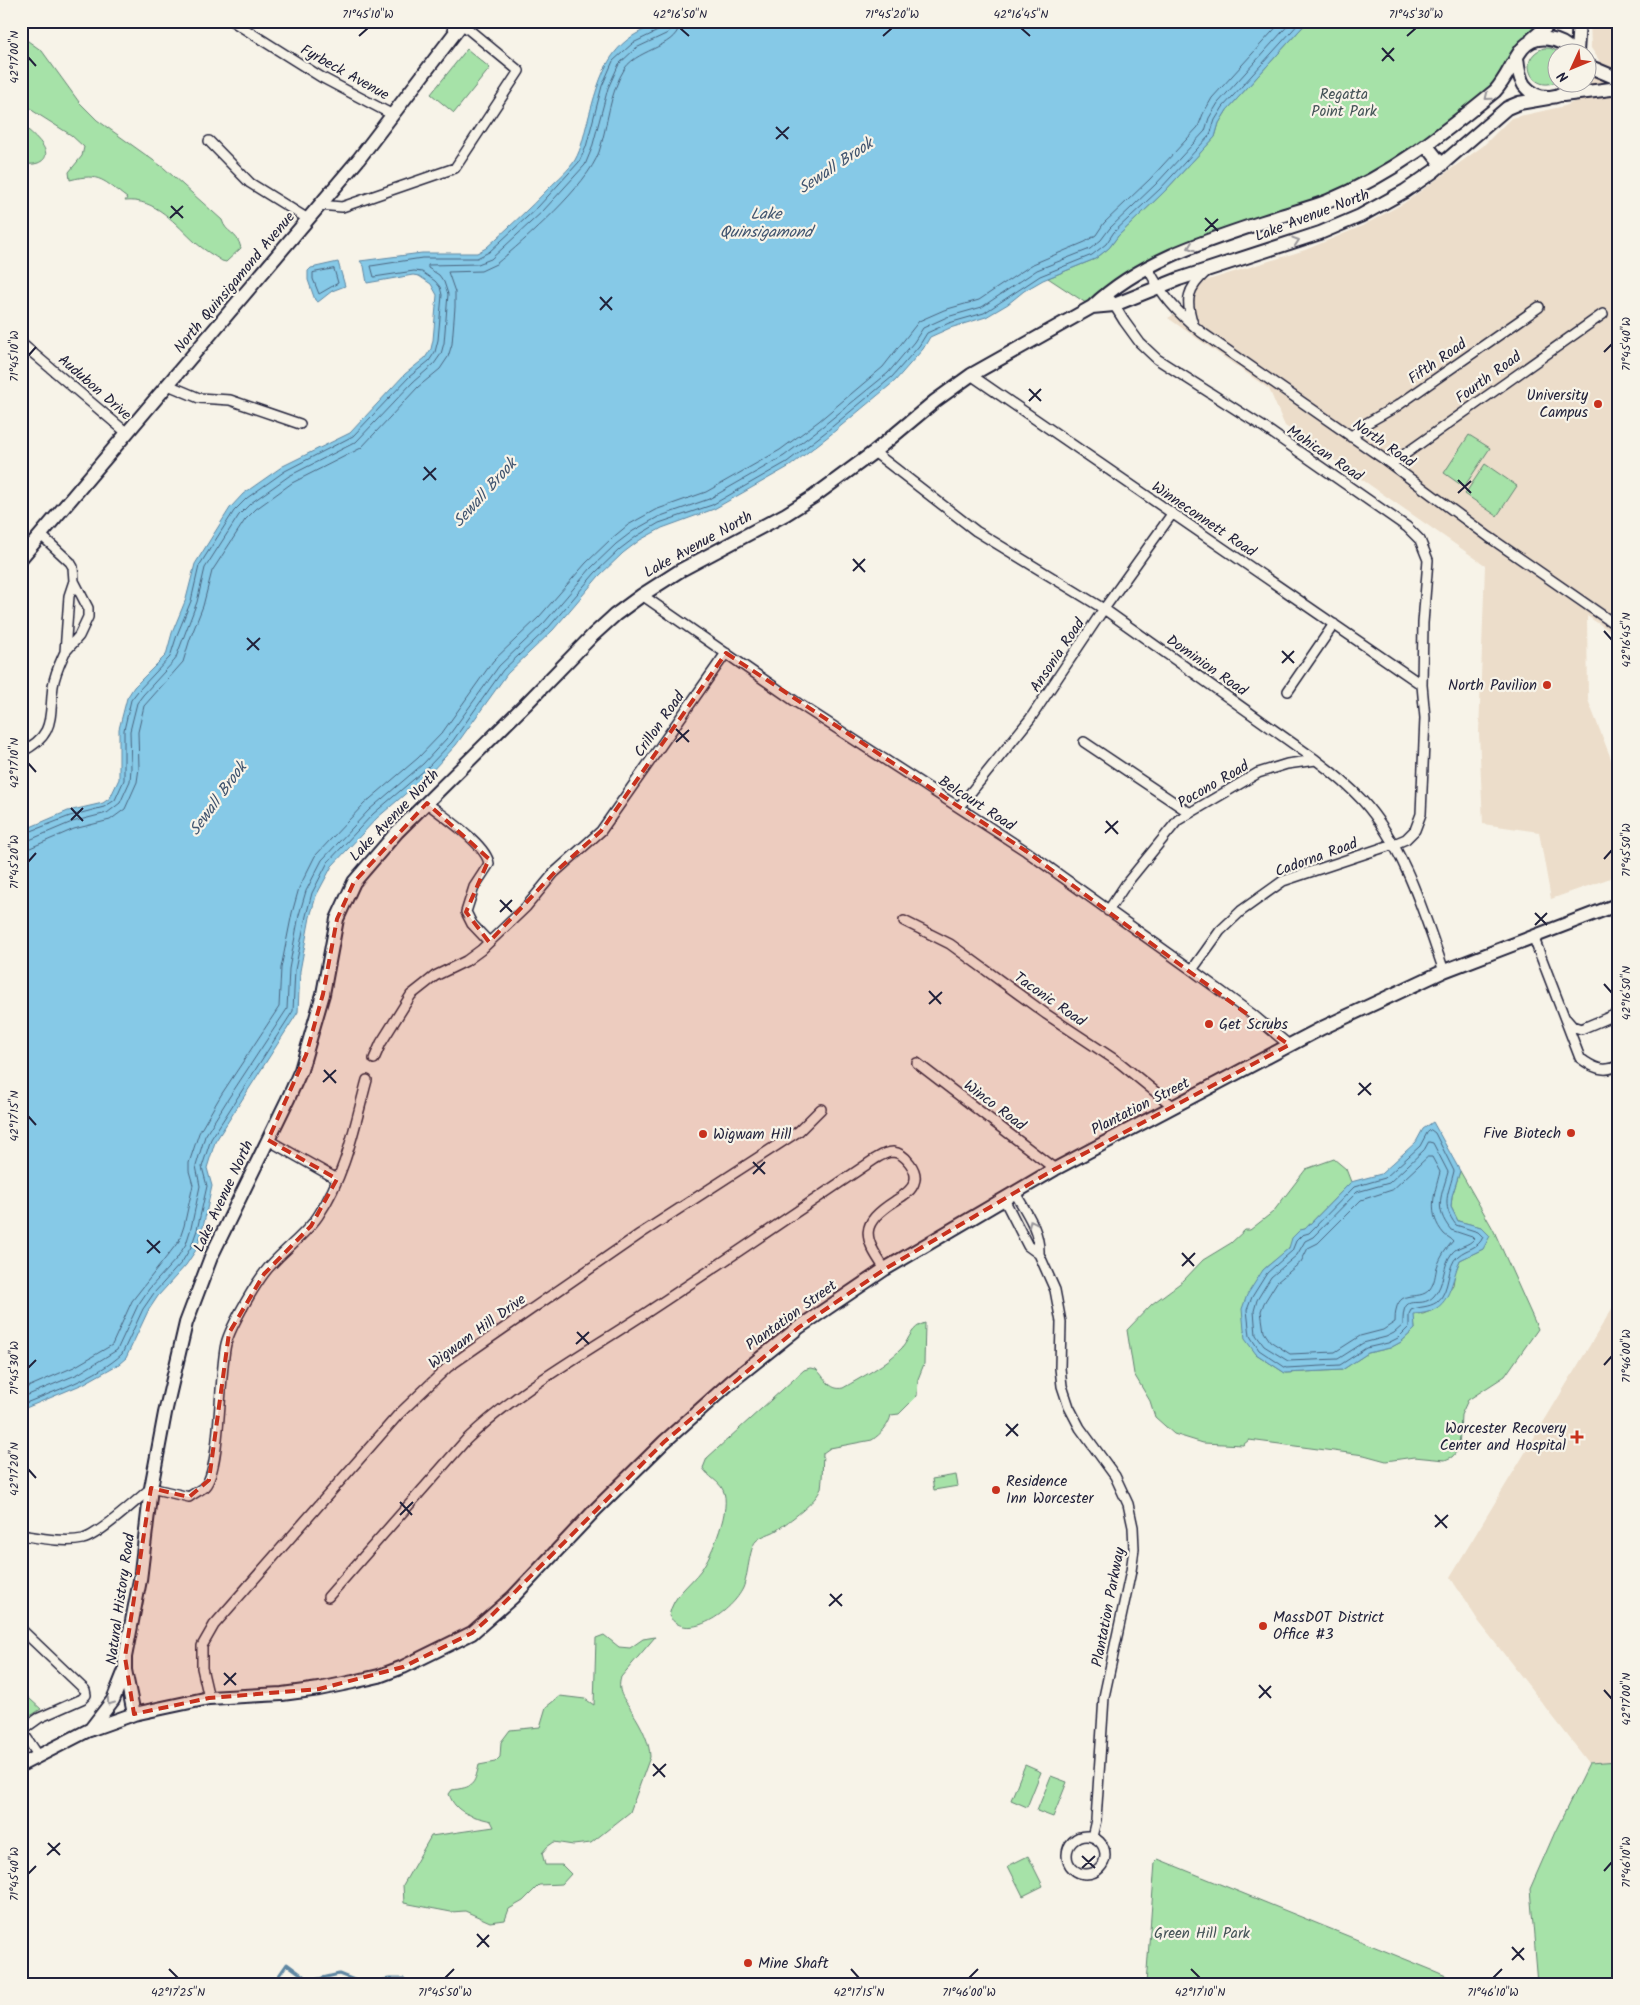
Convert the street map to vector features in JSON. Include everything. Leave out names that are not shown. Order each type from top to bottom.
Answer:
[{"type":"main road","points":[[1527,44],[1553,21]]},
{"type":"main road","points":[[1576,42],[1579,21]]},
{"type":"main road","name":"North Quinsigamond Avenue","points":[[21,558],[308,219],[393,115],[458,25]]},
{"type":"main road","points":[[1527,44],[1544,38],[1562,42]]},
{"type":"main road","name":"Lake Avenue North","points":[[151,1488],[164,1413],[186,1323],[211,1257],[295,1085],[311,1040],[323,994],[337,918],[347,893],[372,858],[593,635],[642,595],[681,570],[800,506],[874,452],[941,396],[970,375],[1092,307],[1108,292],[1148,268],[1185,250],[1326,202],[1388,171],[1428,146],[1495,91],[1527,44]]},
{"type":"main road","points":[[1517,58],[1520,77],[1524,85],[1533,93],[1548,98]]},
{"type":"main road","points":[[1598,70],[1619,79]]},
{"type":"main road","name":"Lake Avenue North","points":[[1092,307],[1114,305],[1347,222],[1391,200],[1442,165],[1507,108],[1518,103],[1619,88]]},
{"type":"main road","points":[[1428,146],[1442,165]]},
{"type":"main road","name":"Plantation Street","points":[[21,1765],[89,1730],[134,1714],[208,1698],[291,1693],[379,1676],[403,1667],[472,1633],[513,1597],[596,1509],[664,1442],[732,1381],[798,1328],[885,1269],[1055,1169],[1289,1045],[1444,971],[1619,904]]},
{"type":"main road","name":"Natural History Road","points":[[134,1714],[125,1670],[125,1657],[140,1580],[151,1488]]},
{"type":"main road","points":[[89,1730],[113,1700],[125,1670]]},
{"type":"street","name":"Fyrbeck Avenue","points":[[232,21],[321,77],[393,115]]},
{"type":"street","points":[[319,205],[342,207],[455,168],[520,71],[458,25]]},
{"type":"street","points":[[209,141],[250,183],[308,219]]},
{"type":"street","name":"North Road","points":[[1148,268],[1158,288],[1175,309],[1194,327],[1246,365],[1391,464],[1489,537],[1619,627]]},
{"type":"street","points":[[1194,327],[1190,313],[1189,294],[1198,279],[1209,270]]},
{"type":"street","name":"Mohican Road","points":[[1108,292],[1114,305],[1140,343],[1158,359],[1336,477],[1408,527],[1420,540],[1428,560],[1423,624],[1422,685],[1425,718],[1420,814],[1415,830],[1406,839],[1394,844]]},
{"type":"street","name":"Fifth Road","points":[[1351,436],[1367,423],[1402,402],[1539,306]]},
{"type":"street","name":"Fourth Road","points":[[1391,464],[1603,314]]},
{"type":"street","name":"Audubon Drive","points":[[21,342],[127,433]]},
{"type":"street","name":"Winneconnett Road","points":[[970,375],[1422,685]]},
{"type":"street","points":[[168,385],[199,398],[230,400],[300,424]]},
{"type":"street","name":"Dominion Road","points":[[874,452],[976,531],[1104,609],[1338,777],[1363,801],[1394,844],[1410,876],[1444,971]]},
{"type":"street","name":"Ansonia Road","points":[[959,807],[1030,719],[1104,609],[1172,514]]},
{"type":"street","points":[[41,535],[73,567],[74,581],[68,604],[65,652]]},
{"type":"street","points":[[21,752],[39,740],[46,732],[50,722],[55,675],[65,652],[79,636],[88,617],[88,608],[74,581]]},
{"type":"street","name":"Belcourt Road","points":[[642,595],[799,704],[1026,851],[1252,1014],[1289,1045]]},
{"type":"street","points":[[1288,691],[1334,624]]},
{"type":"street","name":"Crillon Road","points":[[374,1059],[381,1042],[411,995],[435,976],[474,955],[526,907],[554,873],[594,839],[616,811],[726,653]]},
{"type":"street","points":[[1084,742],[1190,813]]},
{"type":"street","name":"Pocono Road","points":[[1108,911],[1126,884],[1178,820],[1258,773],[1287,764],[1316,760]]},
{"type":"street","points":[[427,803],[471,839],[489,860],[489,864],[474,887],[466,912],[472,924],[489,942]]},
{"type":"street","name":"Cadorna Road","points":[[1192,970],[1220,931],[1241,911],[1283,881],[1394,844]]},
{"type":"street","name":"Taconic Road","points":[[904,921],[954,948],[1046,1014],[1120,1063],[1174,1107]]},
{"type":"street","points":[[1533,936],[1580,1058],[1595,1068],[1607,1070],[1619,1065]]},
{"type":"street","points":[[1566,1019],[1572,1026],[1580,1029],[1619,1013]]},
{"type":"street","name":"Winco Road","points":[[917,1064],[1055,1169]]},
{"type":"street","points":[[21,1535],[62,1540],[85,1538],[96,1533],[151,1488],[189,1497],[203,1488],[213,1466],[224,1358],[230,1334],[264,1274],[311,1226],[319,1215],[348,1155],[367,1080]]},
{"type":"street","name":"Wigwam Hill Drive","points":[[208,1698],[202,1668],[202,1646],[214,1625],[415,1397],[448,1367],[632,1239],[778,1142],[799,1131],[821,1109]]},
{"type":"street","points":[[268,1140],[337,1179]]},
{"type":"street","points":[[328,1597],[466,1440],[490,1418],[529,1389],[650,1311],[875,1159],[894,1152],[902,1156],[912,1166],[915,1173],[915,1181],[908,1192],[874,1216],[870,1225],[868,1237],[870,1248],[885,1269]]},
{"type":"street","name":"Plantation Parkway","points":[[1010,1196],[1028,1246],[1039,1254],[1052,1280],[1058,1300],[1061,1333],[1060,1368],[1067,1401],[1074,1417],[1115,1476],[1129,1510],[1135,1538],[1104,1697],[1096,1820],[1092,1837]]},
{"type":"street","name":"Plantation Parkway","points":[[1010,1196],[1028,1215],[1040,1240],[1039,1254]]},
{"type":"street","points":[[21,1629],[85,1690],[86,1695],[82,1699],[40,1718],[25,1728],[24,1734],[38,1756]]},
{"type":"street","points":[[1080,1836],[1092,1837],[1103,1845],[1106,1858],[1099,1870],[1087,1875],[1080,1874],[1070,1867],[1068,1849],[1075,1839],[1080,1836]]},
{"type":"highlighted area","points":[[726,653],[1026,851],[1289,1045],[1055,1169],[885,1269],[798,1328],[664,1442],[472,1633],[403,1667],[319,1689],[209,1698],[134,1714],[125,1657],[151,1488],[189,1497],[209,1480],[229,1333],[264,1274],[311,1226],[337,1179],[268,1140],[306,1055],[323,994],[337,919],[354,882],[427,803],[489,859],[466,912],[489,942],[554,873],[601,831]]},
{"type":"shaded area","points":[[1590,21],[1619,21],[1619,637],[1587,616],[1588,700],[1619,779],[1619,875],[1551,899],[1539,832],[1483,824],[1479,733],[1485,565],[1285,426],[1269,389],[1168,318],[1193,303],[1193,294],[1205,281],[1305,250],[1362,226],[1404,203],[1483,146],[1511,118],[1565,106],[1578,100],[1582,92],[1598,92],[1598,42],[1591,42]]},
{"type":"shaded area","name":"Worcester Recovery Center and Hospital","points":[[1619,1297],[1619,1761],[1589,1763],[1479,1622],[1450,1577]]},
{"type":"green space","name":"Regatta Point Park","points":[[1308,21],[1553,21],[1541,32],[1502,83],[1363,184],[1185,250],[1092,307],[1048,278],[1095,259],[1109,248],[1118,236],[1164,192],[1215,137],[1219,123],[1227,110]]},
{"type":"green space","points":[[21,36],[42,51],[79,102],[97,120],[164,168],[222,220],[226,228],[237,238],[241,248],[226,262],[222,261],[199,246],[156,208],[136,201],[125,201],[127,198],[107,183],[95,178],[88,177],[70,180],[69,172],[82,156],[84,147],[71,135],[33,111],[21,97]]},
{"type":"green space","points":[[1548,48],[1548,84],[1541,83],[1531,74],[1529,67],[1530,59],[1535,53]]},
{"type":"green space","points":[[467,49],[490,68],[454,113],[431,94]]},
{"type":"green space","points":[[21,124],[36,137],[44,149],[46,154],[44,159],[38,163],[21,164]]},
{"type":"green space","points":[[1469,435],[1490,448],[1464,487],[1444,473]]},
{"type":"green space","points":[[1485,464],[1517,486],[1497,516],[1465,494]]},
{"type":"green space","points":[[1334,1159],[1346,1169],[1351,1182],[1305,1229],[1296,1234],[1285,1252],[1263,1270],[1256,1354],[1285,1373],[1342,1370],[1368,1353],[1390,1348],[1401,1342],[1415,1329],[1413,1313],[1423,1314],[1433,1310],[1453,1285],[1455,1272],[1460,1260],[1483,1249],[1481,1227],[1458,1221],[1451,1207],[1452,1196],[1460,1171],[1493,1229],[1538,1329],[1505,1376],[1468,1400],[1461,1415],[1459,1449],[1452,1457],[1445,1460],[1414,1457],[1386,1461],[1364,1455],[1249,1440],[1243,1445],[1203,1443],[1174,1434],[1155,1417],[1150,1401],[1134,1374],[1127,1330],[1152,1304],[1183,1281],[1203,1260],[1231,1243],[1245,1230],[1250,1230],[1273,1212],[1306,1169]]},
{"type":"green space","points":[[925,1323],[924,1364],[918,1379],[917,1396],[899,1414],[891,1415],[884,1429],[872,1440],[830,1448],[823,1453],[822,1484],[818,1493],[808,1505],[788,1522],[756,1541],[743,1588],[730,1606],[709,1621],[698,1625],[687,1627],[677,1624],[669,1616],[671,1609],[678,1596],[705,1563],[720,1531],[725,1508],[723,1490],[703,1468],[707,1458],[804,1370],[816,1369],[828,1383],[834,1387],[843,1388],[889,1360],[902,1348],[914,1330]]},
{"type":"green space","points":[[956,1475],[958,1486],[934,1490],[932,1479]]},
{"type":"green space","points":[[604,1635],[619,1647],[630,1648],[643,1639],[655,1637],[621,1677],[620,1683],[621,1692],[642,1729],[650,1752],[650,1757],[630,1812],[591,1843],[573,1845],[554,1842],[547,1847],[542,1853],[545,1865],[562,1865],[571,1874],[562,1884],[539,1885],[523,1901],[509,1909],[505,1920],[490,1922],[465,1911],[451,1912],[404,1903],[403,1885],[431,1836],[494,1827],[491,1821],[471,1816],[460,1810],[449,1794],[452,1790],[464,1788],[471,1784],[476,1777],[479,1765],[495,1762],[500,1757],[501,1742],[510,1730],[540,1727],[546,1707],[560,1696],[585,1699],[594,1705],[596,1638]]},
{"type":"green space","points":[[21,1691],[41,1709],[21,1722]]},
{"type":"green space","points":[[1619,1761],[1619,1984],[1538,1984],[1530,1889],[1555,1832],[1589,1763]]},
{"type":"green space","points":[[1025,1765],[1041,1772],[1027,1807],[1011,1800]]},
{"type":"green space","points":[[1051,1776],[1067,1782],[1053,1817],[1037,1811]]},
{"type":"green space","points":[[1028,1856],[1043,1886],[1023,1896],[1008,1866]]},
{"type":"green space","name":"Green Hill Park","points":[[1158,1859],[1465,1984],[1146,1984],[1155,1862]]},
{"type":"water","name":"Lake Quinsigamond","points":[[673,21],[1308,21],[1227,110],[1219,123],[1215,137],[1164,192],[1118,236],[1109,248],[1095,259],[1043,280],[986,317],[950,328],[930,337],[923,349],[895,381],[790,466],[714,509],[662,528],[640,540],[599,576],[553,630],[507,674],[456,745],[431,772],[377,818],[332,866],[316,896],[310,917],[300,971],[298,1012],[215,1142],[207,1168],[212,1186],[196,1250],[148,1311],[126,1358],[119,1364],[83,1384],[21,1410],[21,831],[68,811],[103,803],[110,798],[119,779],[119,729],[127,698],[134,687],[166,655],[172,633],[186,599],[195,564],[230,508],[243,494],[283,466],[350,433],[405,374],[425,358],[431,349],[437,295],[431,284],[419,276],[413,275],[367,283],[364,266],[360,261],[422,253],[477,253],[486,248],[534,204],[567,171],[575,160],[599,84],[613,55],[636,34]]},
{"type":"water","points":[[338,262],[345,286],[332,291],[318,302],[315,300],[308,280],[308,271],[311,268]]},
{"type":"water","points":[[1433,1122],[1460,1171],[1452,1196],[1451,1207],[1458,1221],[1481,1227],[1490,1236],[1483,1249],[1460,1260],[1447,1297],[1442,1304],[1435,1309],[1414,1314],[1415,1329],[1401,1342],[1390,1348],[1368,1353],[1342,1370],[1285,1373],[1256,1354],[1245,1339],[1242,1309],[1247,1295],[1263,1270],[1289,1248],[1292,1238],[1300,1230],[1305,1229],[1351,1182],[1381,1174],[1416,1142],[1423,1129]]},
{"type":"waterway","points":[[273,1984],[287,1964],[310,1981],[339,1974],[364,1984],[389,1979],[404,1979],[406,1984]]},
{"type":"place","name":"University Campus","points":[[1598,404]]},
{"type":"place","name":"North Pavilion","points":[[1547,685]]},
{"type":"place","name":"Get Scrubs","points":[[1209,1024]]},
{"type":"place","name":"Five Biotech","points":[[1571,1133]]},
{"type":"place","name":"Wigwam Hill","points":[[703,1134]]},
{"type":"place","name":"Worcester Recovery Center and Hospital","points":[[1577,1437]]},
{"type":"place","name":"Residence Inn Worcester","points":[[996,1490]]},
{"type":"place","name":"MassDOT District Office #3","points":[[1263,1626]]},
{"type":"place","name":"Mine Shaft","points":[[748,1963]]},
{"type":"water label","name":"Sewall Brook","points":[[835,165]]},
{"type":"water label","name":"Sewall Brook","points":[[484,492]]},
{"type":"water label","name":"Sewall Brook","points":[[217,798]]}]
